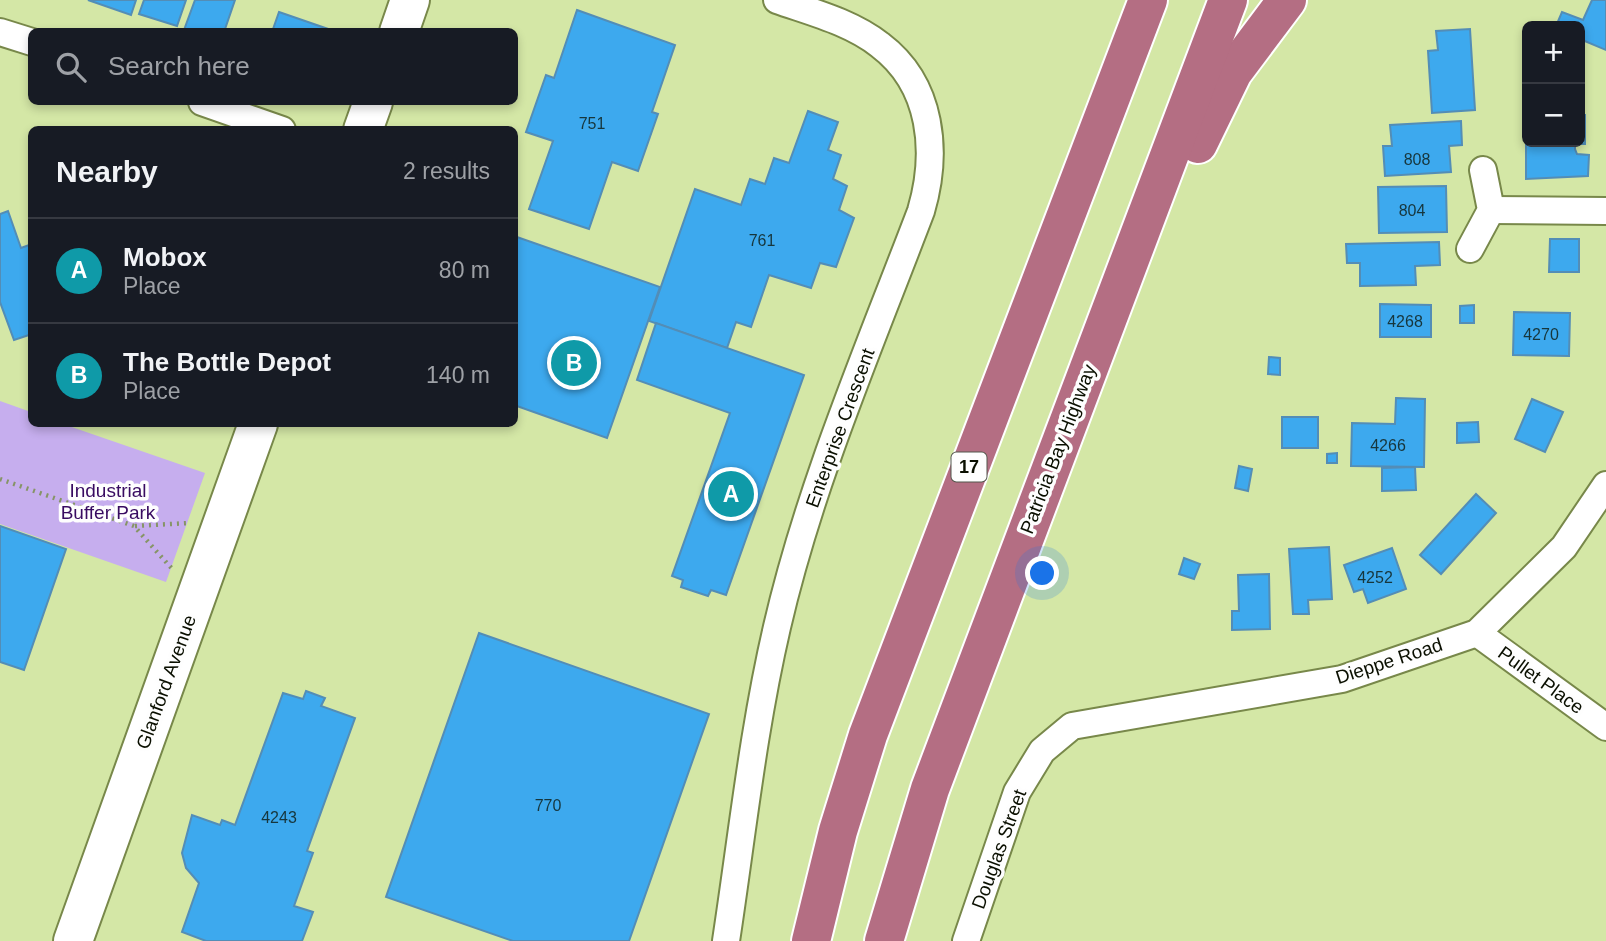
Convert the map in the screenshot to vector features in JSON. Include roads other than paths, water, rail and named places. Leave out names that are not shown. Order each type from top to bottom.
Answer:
[{"type":"highway","name":"17","points":[[811,941],[838,831],[868,735],[1148,0]]},
{"type":"highway","name":"Patricia Bay Highway","points":[[884,941],[930,789],[1228,0]]},
{"type":"highway","points":[[930,789],[1020,602],[1204,128],[1233,72],[1287,0]]},
{"type":"main road","points":[[400,28],[410,0]]},
{"type":"main road","points":[[364,126],[372,105]]},
{"type":"main road","name":"Glanford Avenue","points":[[73,941],[257,427]]},
{"type":"street","name":"Enterprise Crescent","points":[[726,941],[755,745],[777,627],[809,511],[921,211],[930,182],[932,157],[923,107],[913,84],[881,45],[857,31],[777,0]]},
{"type":"street","points":[[0,32],[28,42]]},
{"type":"street","points":[[211,105],[271,126]]},
{"type":"street","points":[[1470,249],[1490,210],[1483,170]]},
{"type":"street","points":[[1490,210],[1606,211]]},
{"type":"street","name":"Dieppe Road","points":[[1107,720],[1342,679],[1477,633],[1564,547],[1606,485]]},
{"type":"street","name":"Pullet Place","points":[[1477,633],[1606,727]]},
{"type":"street","name":"Douglas Street","points":[[966,941],[1017,792],[1042,751],[1072,726],[1107,720]]},
{"type":"place","name":"The Bottle Depot","points":[[574,363]]},
{"type":"place","name":"Mobox","points":[[731,494]]},
{"type":"park label","name":"Industrial Buffer Park","points":[[108,501]]}]
